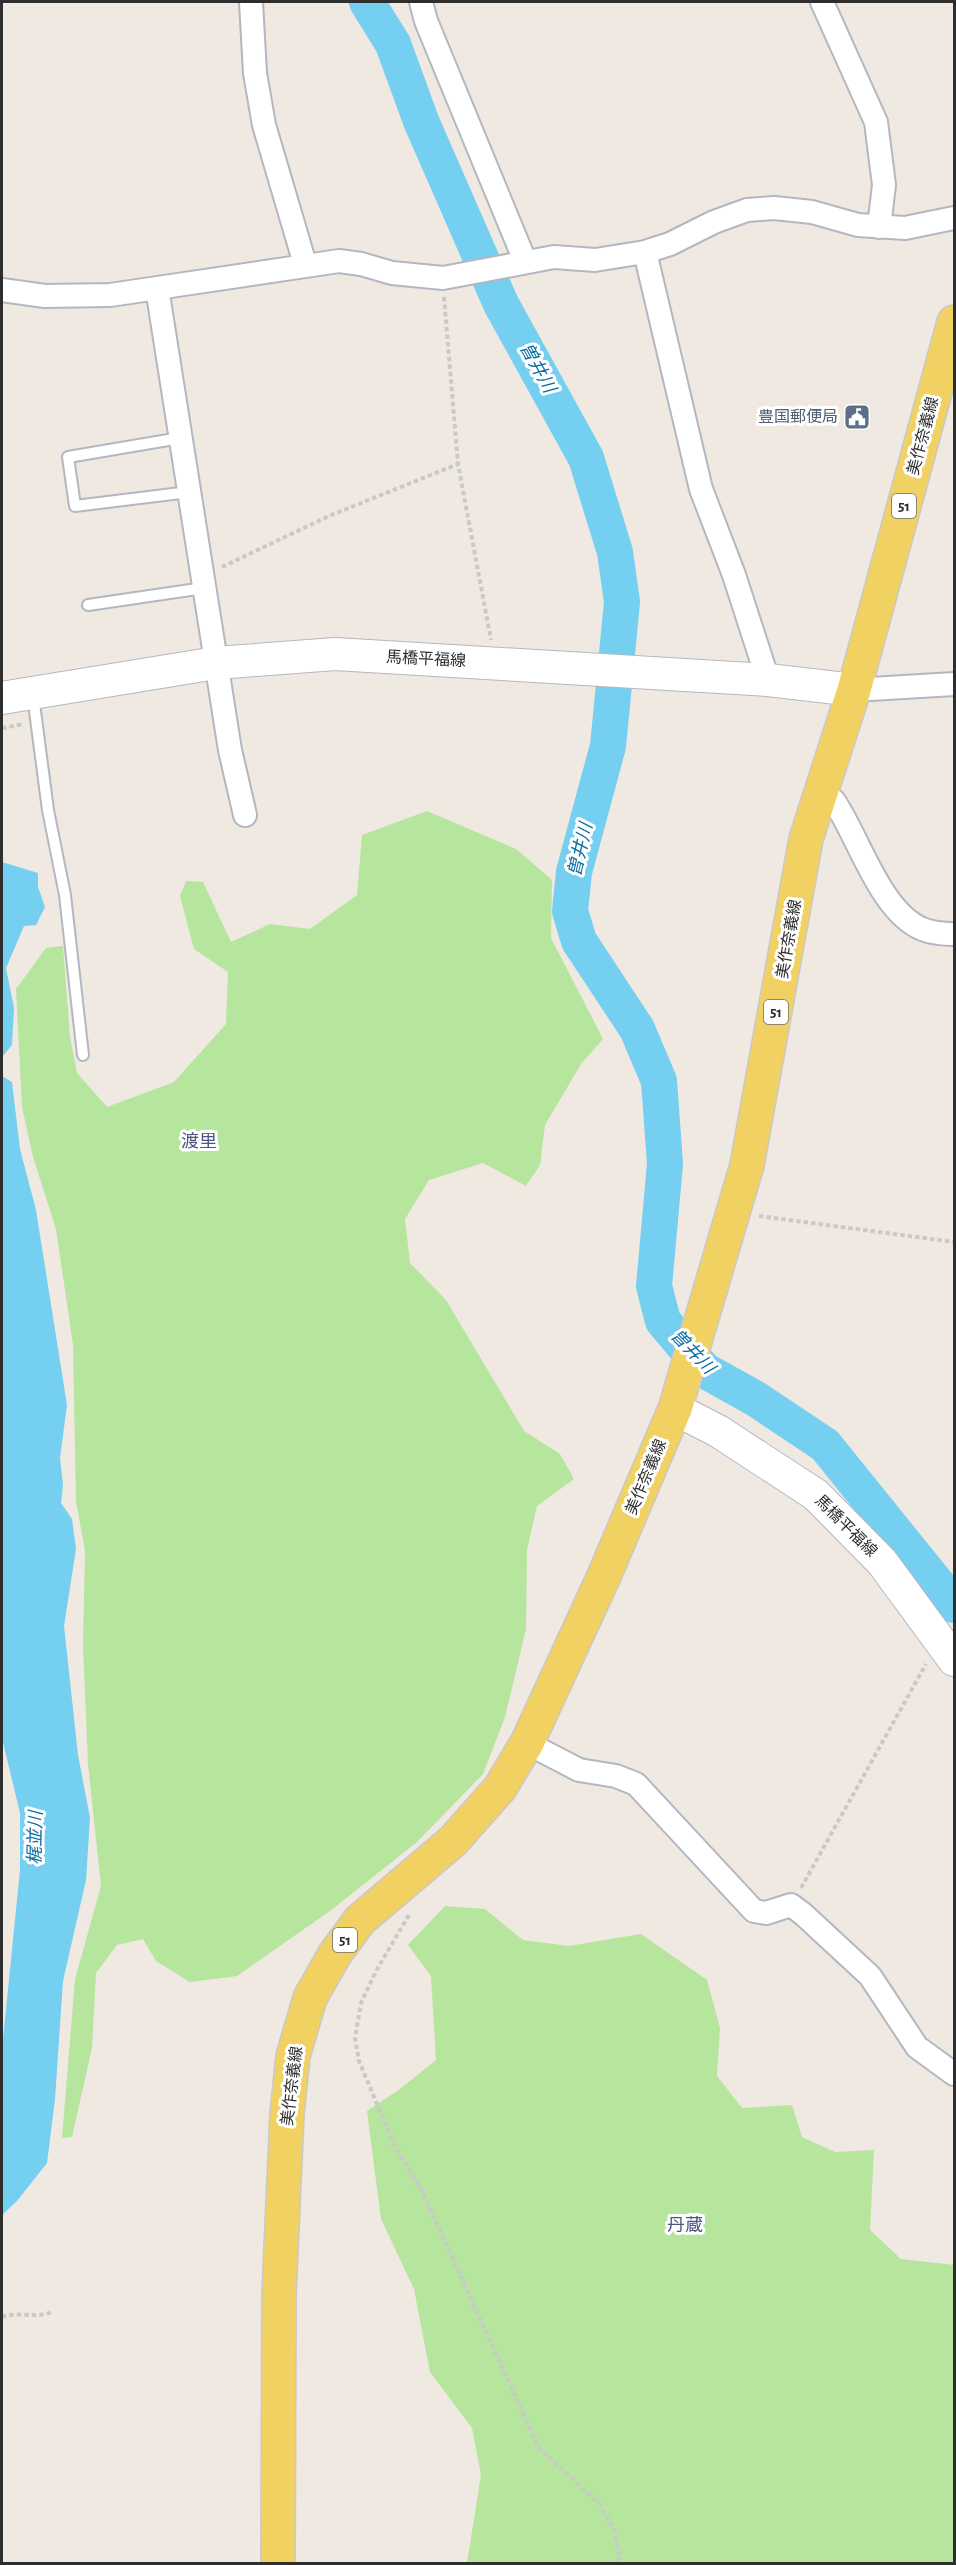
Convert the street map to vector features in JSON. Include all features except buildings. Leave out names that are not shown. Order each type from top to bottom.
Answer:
[{"type":"main road","name":"美作奈義線","points":[[278,2564],[279,2294],[287,2114],[293,2056],[310,1998],[335,1954],[360,1920],[453,1841],[500,1788],[527,1743],[604,1576],[675,1409],[747,1165],[806,839],[854,690],[954,322]]},
{"type":"main road","name":"馬橋平福線","points":[[22,702],[216,663],[335,654],[768,680],[854,690]]},
{"type":"main road","name":"馬橋平福線","points":[[675,1409],[718,1431],[816,1495],[882,1562],[947,1650]]},
{"type":"street","points":[[251,2],[255,73],[264,125],[305,264]]},
{"type":"street","points":[[421,2],[426,21],[520,263]]},
{"type":"street","points":[[822,2],[876,122],[884,185],[879,227]]},
{"type":"street","points":[[2,290],[45,296],[110,295],[305,264],[339,261],[393,273],[453,276],[554,257],[595,260],[645,252],[670,244],[714,222],[747,210],[774,208],[812,212],[858,225],[879,227],[905,228],[954,218]]},
{"type":"street","points":[[645,252],[701,489],[734,575],[768,680]]},
{"type":"street","points":[[157,288],[230,750],[245,816]]},
{"type":"street","points":[[854,690],[954,684]]},
{"type":"street","points":[[821,791],[834,801],[886,897],[905,918],[923,929],[954,934]]},
{"type":"street","points":[[527,1743],[579,1770],[616,1776],[636,1784],[754,1911],[766,1913],[791,1905],[870,1976],[917,2047],[954,2074]]},
{"type":"lane","points":[[180,438],[68,457],[75,506],[189,492]]},
{"type":"lane","points":[[88,605],[203,581]]},
{"type":"lane","points":[[22,702],[66,896],[83,1055]]},
{"type":"path","points":[[453,276],[458,464],[496,663]]},
{"type":"path","points":[[203,581],[329,516],[458,464]]},
{"type":"path","points":[[2,728],[22,702]]},
{"type":"path","points":[[734,1210],[751,1215],[954,1242]]},
{"type":"path","points":[[791,1905],[947,1650]]},
{"type":"path","points":[[415,1908],[407,1917],[386,1953],[361,2003],[355,2038],[358,2061],[395,2147],[421,2188],[539,2448],[600,2504],[615,2532],[620,2556],[618,2564]]},
{"type":"path","points":[[2,2317],[16,2313],[41,2316],[52,2312]]},
{"type":"green space","points":[[427,811],[516,849],[552,880],[551,938],[603,1039],[581,1064],[545,1125],[540,1165],[526,1186],[483,1163],[429,1180],[405,1219],[410,1263],[446,1300],[524,1431],[560,1454],[574,1479],[537,1506],[527,1550],[526,1629],[505,1717],[483,1774],[417,1842],[330,1911],[237,1976],[190,1982],[156,1961],[143,1939],[117,1945],[96,1973],[92,2048],[72,2137],[62,2138],[75,1979],[101,1886],[88,1764],[83,1646],[85,1551],[76,1501],[73,1345],[56,1229],[33,1157],[22,1107],[16,989],[46,948],[63,946],[70,1037],[77,1073],[107,1107],[174,1082],[226,1024],[228,972],[194,949],[180,896],[186,881],[203,882],[231,942],[270,924],[310,929],[357,895],[362,835]]},
{"type":"green space","points":[[445,1906],[485,1909],[523,1940],[569,1946],[641,1934],[707,1980],[720,2028],[717,2076],[742,2108],[792,2105],[802,2137],[835,2152],[874,2150],[870,2230],[901,2259],[954,2265],[954,2563],[467,2563],[481,2475],[472,2428],[430,2372],[414,2289],[381,2219],[367,2111],[400,2089],[436,2060],[431,1976],[408,1945]]},
{"type":"water","points":[[2,862],[38,873],[38,887],[45,907],[36,925],[24,926],[6,968],[14,1008],[12,1045],[2,1057]]},
{"type":"water","name":"梶並川","points":[[2,1076],[12,1082],[20,1149],[36,1210],[67,1405],[60,1458],[63,1485],[61,1503],[72,1519],[76,1549],[64,1626],[78,1755],[90,1818],[86,1880],[63,1981],[55,2099],[47,2163],[17,2201],[2,2215],[2,2049],[20,1870],[20,1813],[2,1738]]},
{"type":"waterway","name":"曽井川","points":[[367,2],[393,44],[421,121],[501,304],[586,458],[615,552],[622,602],[608,746],[574,872],[570,911],[579,941],[637,1029],[659,1081],[665,1164],[654,1286],[663,1321],[704,1370],[756,1399],[825,1445],[954,1605]]},
{"type":"place","name":"豊国郵便局","points":[[857,417]]},
{"type":"district","name":"渡里","points":[[199,1142]]},
{"type":"district","name":"丹蔵","points":[[685,2226]]}]
